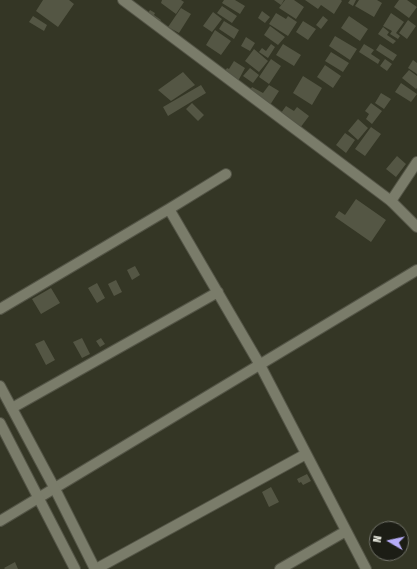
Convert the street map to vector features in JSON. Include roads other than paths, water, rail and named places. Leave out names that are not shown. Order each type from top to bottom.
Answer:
[{"type":"street","points":[[123,0],[391,201],[417,227]]},
{"type":"street","points":[[391,201],[417,162]]},
{"type":"street","points":[[0,309],[226,174]]},
{"type":"street","points":[[169,209],[260,365],[366,569]]},
{"type":"street","points":[[0,521],[417,270]]},
{"type":"street","points":[[12,408],[218,292]]},
{"type":"street","points":[[0,386],[55,489],[95,569],[306,454]]},
{"type":"street","points":[[0,423],[75,569]]},
{"type":"street","points":[[280,569],[346,531]]}]
